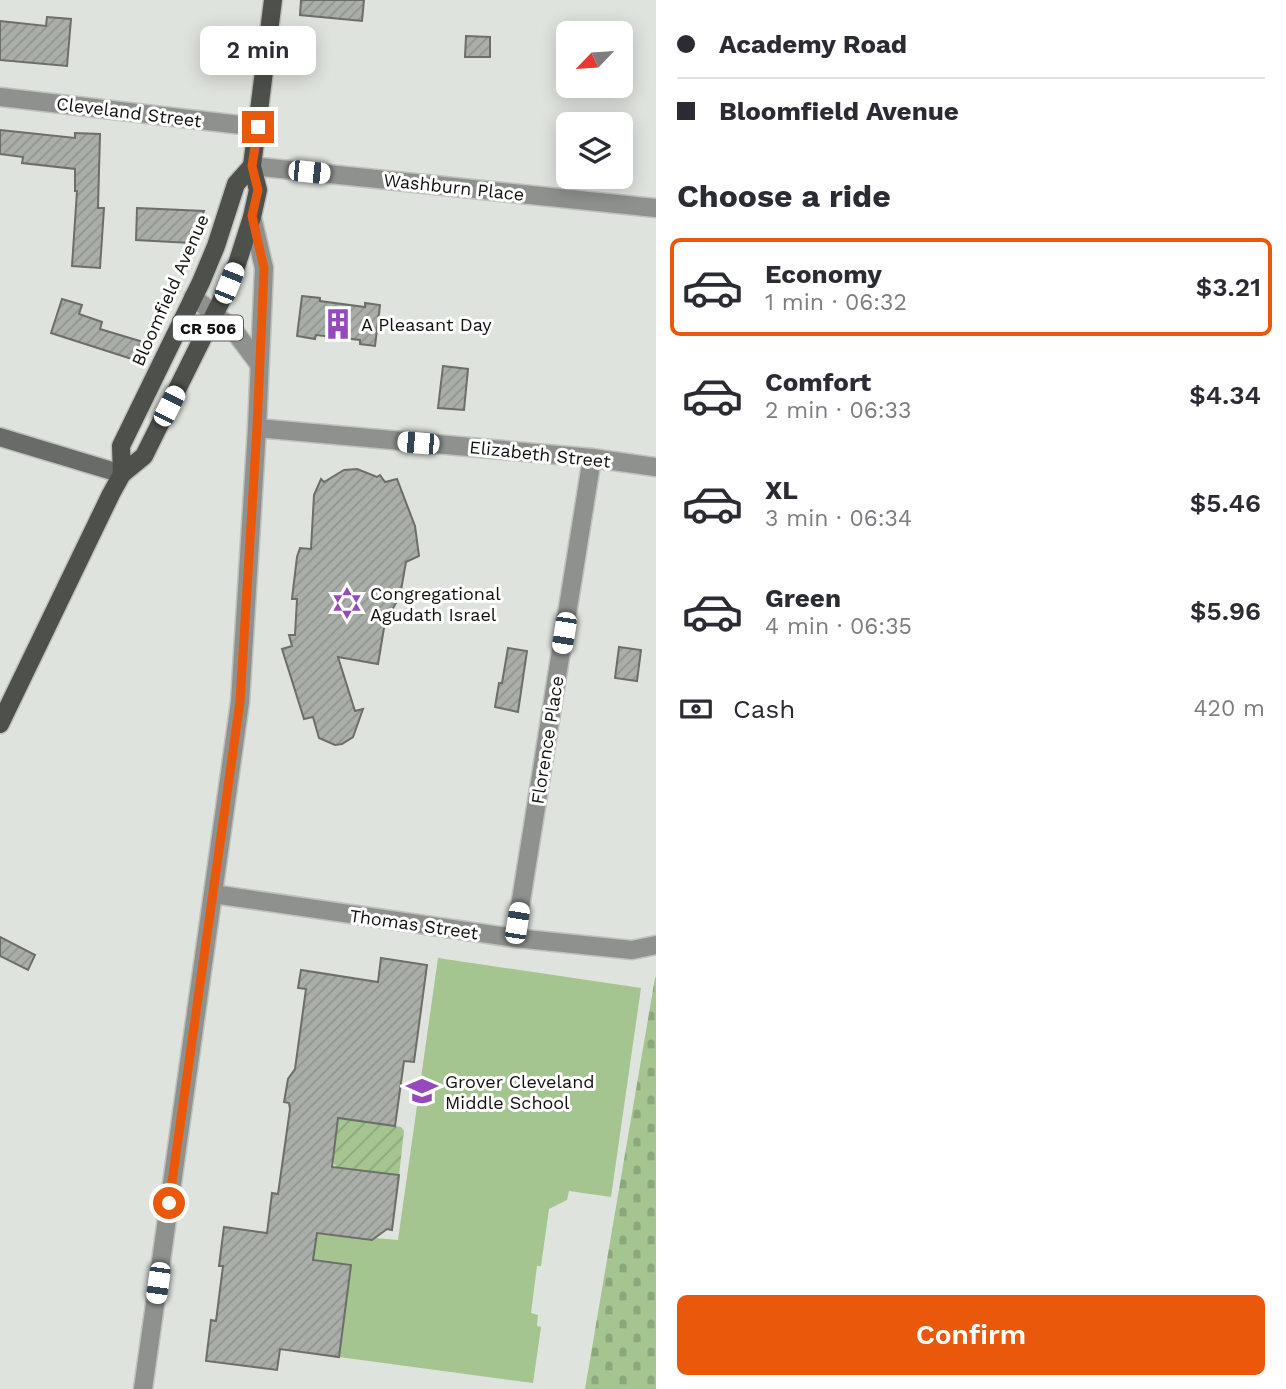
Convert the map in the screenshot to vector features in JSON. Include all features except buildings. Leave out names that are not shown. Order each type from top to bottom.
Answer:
[{"type":"main road","name":"Bloomfield Avenue","points":[[2,714],[122,474],[145,456],[215,314],[236,264],[258,190],[252,166],[273,0]]},
{"type":"main road","name":"Bloomfield Avenue","points":[[122,474],[121,446],[216,246],[236,184],[252,166]]},
{"type":"main road","points":[[0,437],[122,474]]},
{"type":"street","name":"Cleveland Street","points":[[0,97],[258,127]]},
{"type":"street","name":"Washburn Place","points":[[252,166],[656,208]]},
{"type":"street","points":[[143,1389],[240,702],[264,268],[252,216]]},
{"type":"street","points":[[193,297],[232,328],[259,363]]},
{"type":"street","name":"Elizabeth Street","points":[[257,428],[592,458],[656,467]]},
{"type":"street","name":"Florence Place","points":[[515,938],[592,458]]},
{"type":"street","name":"Thomas Street","points":[[214,894],[515,938],[632,950],[656,945]]},
{"type":"green space","points":[[438,958],[641,988],[611,1197],[569,1191],[567,1200],[549,1209],[541,1266],[537,1266],[531,1313],[538,1315],[537,1326],[541,1327],[533,1383],[339,1357],[351,1265],[313,1260],[317,1233],[398,1240]]},
{"type":"green space","points":[[656,976],[656,1389],[585,1389],[655,978]]},
{"type":"green space","points":[[338,1118],[401,1127],[404,1131],[399,1175],[336,1167],[333,1162]]},
{"type":"place","name":"A Pleasant Day","points":[[338,324]]},
{"type":"place","name":"Congregational Agudath Israel","points":[[347,603]]},
{"type":"place","name":"Grover Cleveland Middle School","points":[[422,1091]]},
{"type":"route","points":[[169,1203],[240,702],[264,268],[252,216],[258,190],[252,166],[258,127]]}]
